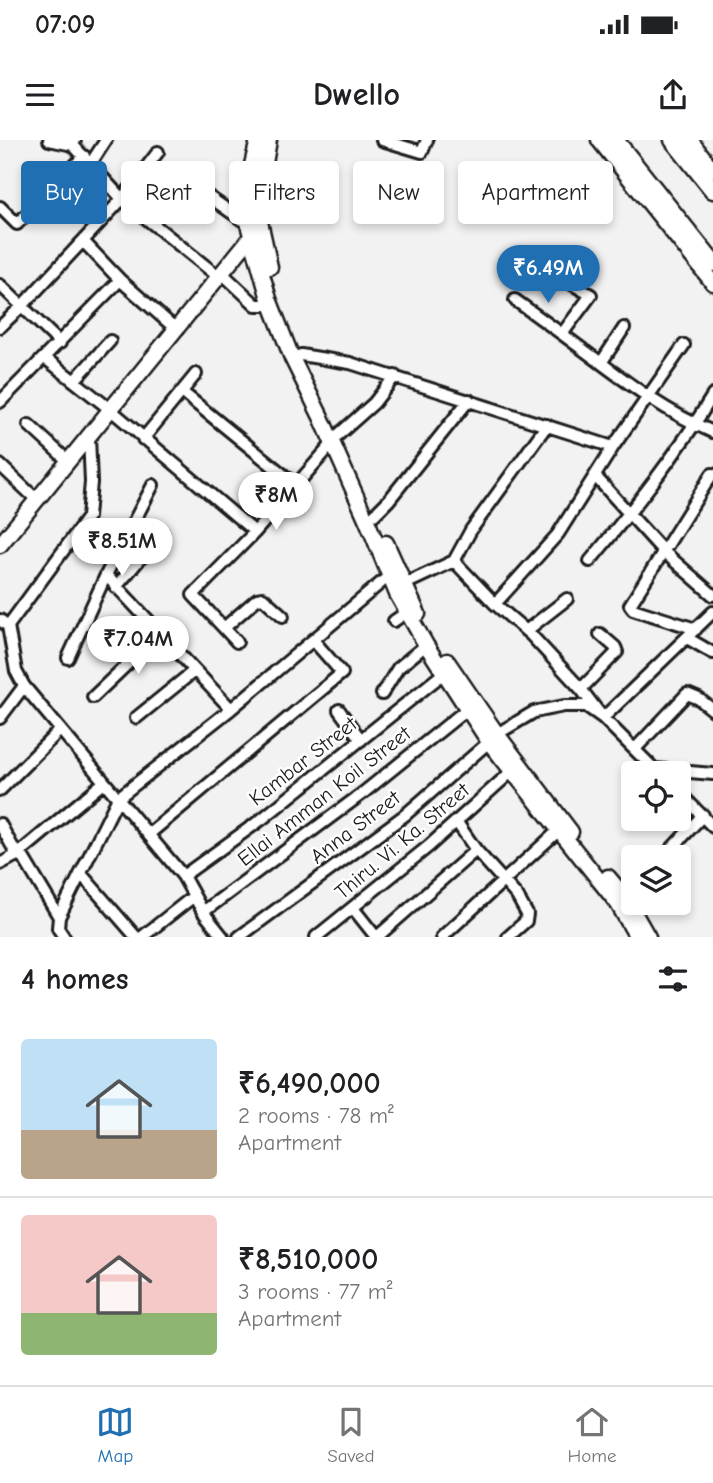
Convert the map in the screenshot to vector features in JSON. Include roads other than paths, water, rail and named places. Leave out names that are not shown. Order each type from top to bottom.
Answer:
[{"type":"highway","points":[[615,140],[712,263]]},
{"type":"highway","points":[[673,140],[713,189]]},
{"type":"main road","points":[[253,161],[258,140]]},
{"type":"main road","points":[[269,140],[260,192],[257,237],[271,305],[374,515],[403,585],[425,627],[511,772],[618,904],[637,937]]},
{"type":"main road","points":[[599,140],[713,283]]},
{"type":"main road","points":[[690,140],[713,170]]},
{"type":"main road","points":[[249,224],[257,237],[296,356]]},
{"type":"main road","points":[[1,543],[221,275],[257,237]]},
{"type":"main road","points":[[335,440],[388,576],[466,710],[493,738],[565,825],[621,884]]},
{"type":"main road","points":[[639,915],[648,937]]},
{"type":"street","points":[[49,140],[74,143],[121,198]]},
{"type":"street","points":[[0,207],[17,224],[106,140]]},
{"type":"street","points":[[382,140],[422,152],[427,140]]},
{"type":"street","points":[[151,161],[158,152]]},
{"type":"street","points":[[0,327],[121,200]]},
{"type":"street","points":[[155,224],[256,305],[271,305]]},
{"type":"street","points":[[83,241],[120,280],[177,330]]},
{"type":"street","points":[[558,276],[591,295],[562,334]]},
{"type":"street","points":[[0,402],[120,280]]},
{"type":"street","points":[[0,285],[60,343]]},
{"type":"street","points":[[515,300],[648,397],[713,432]]},
{"type":"street","points":[[601,363],[624,328]]},
{"type":"street","points":[[74,381],[110,341]]},
{"type":"street","points":[[495,604],[558,534],[613,447],[684,345]]},
{"type":"street","points":[[296,356],[350,363],[613,447]]},
{"type":"street","points":[[44,358],[111,410],[255,532]]},
{"type":"street","points":[[143,439],[196,374]]},
{"type":"street","points":[[237,642],[194,595],[255,532],[335,440],[374,403],[395,376]]},
{"type":"street","points":[[182,392],[296,485]]},
{"type":"street","points":[[590,561],[629,514],[713,395]]},
{"type":"street","points":[[374,515],[469,400]]},
{"type":"street","points":[[29,425],[69,462]]},
{"type":"street","points":[[403,585],[454,561],[471,530],[547,425]]},
{"type":"street","points":[[89,437],[91,482],[88,517],[4,623],[16,671],[24,686],[103,783],[183,876],[203,912],[223,937]]},
{"type":"street","points":[[0,465],[37,500]]},
{"type":"street","points":[[696,629],[633,609],[630,604],[712,474]]},
{"type":"street","points":[[594,476],[664,552],[713,594]]},
{"type":"street","points":[[68,658],[106,575],[153,485]]},
{"type":"street","points":[[116,587],[162,533]]},
{"type":"street","points":[[454,561],[495,604],[526,631],[581,689],[603,718],[647,761]]},
{"type":"street","points":[[106,575],[231,709]]},
{"type":"street","points":[[64,937],[58,928],[59,917],[118,798],[231,709],[388,576]]},
{"type":"street","points":[[224,628],[257,599],[262,598],[283,616]]},
{"type":"street","points":[[526,631],[567,599]]},
{"type":"street","points":[[394,621],[407,612]]},
{"type":"street","points":[[603,718],[713,612]]},
{"type":"street","points":[[93,697],[160,634]]},
{"type":"street","points":[[581,689],[617,652],[615,646],[600,634]]},
{"type":"street","points":[[687,638],[713,653]]},
{"type":"street","points":[[149,834],[342,673],[313,640]]},
{"type":"street","points":[[382,694],[398,668],[426,645]]},
{"type":"street","points":[[136,718],[194,671]]},
{"type":"street","name":"Kambar Street","points":[[183,876],[262,819],[444,673]]},
{"type":"street","points":[[0,718],[24,686]]},
{"type":"street","points":[[635,749],[687,694],[713,710]]},
{"type":"street","name":"Anna Street","points":[[239,937],[405,815],[493,738],[534,712],[564,706],[586,706],[603,718]]},
{"type":"street","points":[[339,710],[361,740]]},
{"type":"street","name":"Ellai Amman Koil Street","points":[[203,912],[363,793],[466,710]]},
{"type":"street","points":[[0,790],[60,730]]},
{"type":"street","name":"Thiru. Vi. Ka. Street","points":[[316,937],[511,772]]},
{"type":"street","points":[[691,773],[713,774]]},
{"type":"street","points":[[0,864],[17,855],[103,783]]},
{"type":"street","points":[[691,804],[713,827]]},
{"type":"street","points":[[675,845],[703,815]]},
{"type":"street","points":[[456,821],[476,850],[517,896],[527,914],[526,921],[508,937]]},
{"type":"street","points":[[0,824],[17,855],[23,857],[59,917]]},
{"type":"street","points":[[443,937],[558,831]]},
{"type":"street","points":[[353,908],[377,937],[476,850]]},
{"type":"street","points":[[82,875],[136,937]]},
{"type":"street","points":[[142,937],[194,896]]}]
